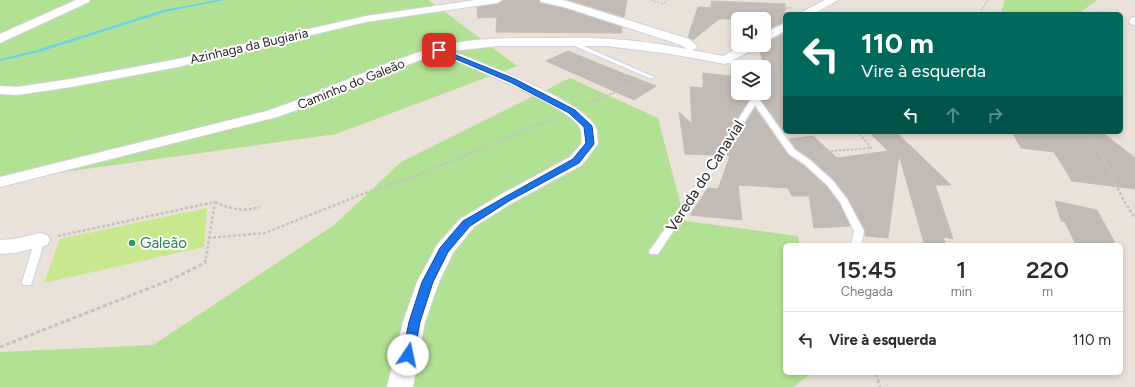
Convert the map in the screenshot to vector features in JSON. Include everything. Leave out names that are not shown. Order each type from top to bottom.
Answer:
[{"type":"street","points":[[0,39],[85,0]]},
{"type":"street","name":"Azinhaga da Bugiaria","points":[[0,90],[17,91],[71,83],[201,58],[366,20],[497,0]]},
{"type":"street","points":[[545,0],[566,4],[685,42],[698,51],[696,54]]},
{"type":"street","points":[[811,12],[833,0]]},
{"type":"street","points":[[771,34],[783,27]]},
{"type":"street","name":"Caminho do Galeão","points":[[0,182],[272,114],[295,107],[408,60],[439,50],[466,44],[486,42],[616,43],[696,54],[725,60]]},
{"type":"street","points":[[400,387],[414,322],[428,282],[444,250],[467,223],[576,161],[590,144],[588,126],[572,111],[512,80],[439,50]]},
{"type":"street","points":[[725,60],[740,52]]},
{"type":"street","points":[[0,247],[15,246],[40,240]]},
{"type":"lane","points":[[570,42],[651,77]]},
{"type":"lane","points":[[725,60],[731,61]]},
{"type":"lane","name":"Vereda do Canavial","points":[[654,252],[710,171],[753,100]]},
{"type":"lane","points":[[758,100],[792,152],[807,162],[830,183],[844,201],[859,231],[856,243]]},
{"type":"lane","points":[[27,282],[40,240]]},
{"type":"path","points":[[651,0],[663,4],[667,0]]},
{"type":"path","points":[[980,12],[988,0]]},
{"type":"path","points":[[709,6],[789,7],[806,12]]},
{"type":"path","points":[[208,238],[265,233],[360,195],[414,177],[651,77]]},
{"type":"path","points":[[796,155],[871,148],[860,134]]},
{"type":"path","points":[[1081,134],[1098,148],[1124,201],[1135,218]]},
{"type":"path","points":[[0,347],[170,280],[205,263],[215,202]]},
{"type":"path","points":[[40,240],[215,202],[235,210],[250,210],[260,207]]},
{"type":"path","points":[[877,375],[880,387]]},
{"type":"green space","points":[[0,0],[429,0],[517,66],[336,134],[0,181]]},
{"type":"green space","points":[[1005,0],[1097,0],[1081,12],[1001,12]]},
{"type":"green space","points":[[570,78],[658,118],[685,221],[798,236],[799,243],[783,243],[783,375],[808,376],[793,387],[0,387],[0,352],[153,345],[334,225],[401,162]]},
{"type":"green space","name":"Galeão","points":[[207,208],[204,247],[44,283],[60,239]]},
{"type":"building","points":[[503,0],[539,0],[541,3],[564,8],[622,27],[621,33],[496,32],[497,17],[478,18],[477,7],[497,4]]},
{"type":"building","points":[[568,0],[627,0],[624,17]]},
{"type":"building","points":[[711,1],[785,4],[785,12],[783,12],[783,23],[771,28],[771,12],[731,12],[731,19],[719,19],[693,40],[688,37],[698,7],[712,8]]},
{"type":"building","points":[[783,34],[783,130],[761,100],[771,100],[771,60],[762,60],[760,52],[771,52],[771,40]]},
{"type":"building","points":[[568,51],[656,86],[634,100],[546,61]]},
{"type":"building","points":[[703,73],[731,76],[731,100],[749,100],[714,155],[685,154],[679,112],[692,124],[690,87],[703,88]]},
{"type":"building","points":[[755,108],[788,155],[803,165],[826,186],[839,203],[850,226],[814,228],[809,196],[792,196],[788,188],[738,185],[742,220],[690,215],[708,188],[718,189],[730,156],[725,155]]},
{"type":"building","points":[[871,134],[898,134],[951,185],[935,185],[953,239],[943,237],[945,243],[924,243],[899,155],[888,238],[865,236],[865,230],[848,198],[834,180],[811,159],[796,149],[789,139],[813,136],[837,158],[888,151]]},
{"type":"building","points":[[1013,134],[1105,134],[1135,158],[1135,189],[1072,181],[1054,152],[1021,148]]},
{"type":"building","points":[[1055,201],[1097,210],[1115,243],[1075,243],[1065,222],[1061,221]]},
{"type":"waterway","points":[[0,60],[38,51],[164,11],[223,0]]},
{"type":"place","name":"Galeão","points":[[132,243]]},
{"type":"route","points":[[408,355],[414,322],[428,282],[444,250],[467,223],[576,161],[590,144],[588,126],[572,111],[512,80],[439,50]]}]
